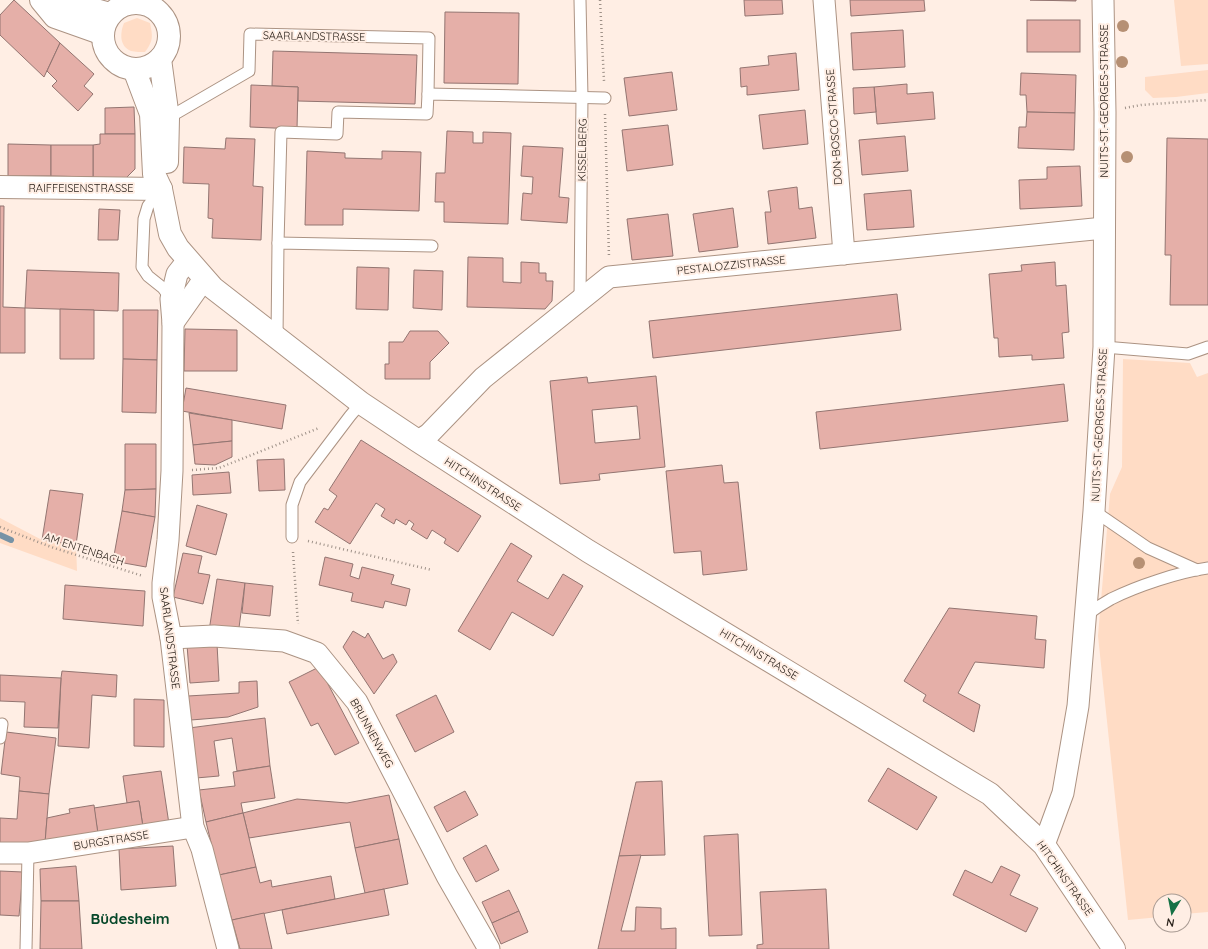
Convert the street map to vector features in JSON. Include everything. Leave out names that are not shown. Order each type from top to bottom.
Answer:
[{"type":"main road","points":[[41,0],[55,16],[106,24]]},
{"type":"main road","points":[[59,0],[106,24]]},
{"type":"main road","points":[[136,1],[154,7],[163,7],[169,32],[169,41],[166,51],[160,59],[152,65],[134,69],[124,67],[115,61],[108,54],[104,44],[106,24],[122,5],[136,1]]},
{"type":"main road","points":[[160,59],[168,118],[167,175],[161,189]]},
{"type":"main road","points":[[134,69],[151,114],[154,174],[161,189],[170,234],[178,248],[204,279]]},
{"type":"main road","name":"RAIFFEISENSTRASSE","points":[[0,187],[161,189]]},
{"type":"main road","name":"HITCHINSTRASSE","points":[[204,279],[213,288],[277,339],[355,409],[418,441],[588,551],[990,794],[1044,845],[1114,949]]},
{"type":"street","name":"DON-BOSCO-STRASSE","points":[[824,0],[844,254]]},
{"type":"street","name":"NUITS-ST.-GEORGES-STRASSE","points":[[1044,845],[1063,793],[1078,706],[1094,511],[1104,346],[1104,0]]},
{"type":"street","name":"PESTALOZZISTRASSE","points":[[609,278],[1104,228]]},
{"type":"street","name":"SAARLANDSTRASSE","points":[[188,260],[177,274],[171,299],[173,323],[172,471],[163,597],[171,638],[194,826],[202,849],[228,949]]},
{"type":"street","points":[[418,441],[428,434],[483,378],[580,299],[609,278]]},
{"type":"street","points":[[173,323],[204,279]]},
{"type":"street","name":"BRUNNENWEG","points":[[171,638],[214,636],[259,638],[284,641],[317,653],[357,702],[447,876],[489,949]]},
{"type":"street","name":"BURGSTRASSE","points":[[0,853],[28,853],[194,826]]},
{"type":"lane","name":"KISSELBERG","points":[[580,0],[582,98],[580,299]]},
{"type":"lane","name":"SAARLANDSTRASSE","points":[[168,118],[249,71],[250,34],[429,38],[428,114],[338,112],[337,134],[281,132],[278,243]]},
{"type":"lane","points":[[428,94],[604,98]]},
{"type":"lane","points":[[161,189],[148,206],[144,219],[142,266],[148,276],[163,288],[171,299]]},
{"type":"lane","points":[[277,339],[278,243],[432,246]]},
{"type":"lane","points":[[1104,346],[1188,354],[1208,347]]},
{"type":"lane","points":[[292,537],[292,505],[300,482],[355,409]]},
{"type":"lane","points":[[1094,511],[1148,548],[1197,570]]},
{"type":"lane","points":[[1085,616],[1110,599],[1144,586],[1208,568]]},
{"type":"lane","points":[[0,738],[2,724]]},
{"type":"lane","points":[[26,949],[28,853]]},
{"type":"path","name":"KISSELBERG","points":[[600,0],[609,278]]},
{"type":"path","points":[[1141,105],[1208,100]]},
{"type":"path","points":[[172,471],[219,468],[355,409]]},
{"type":"path","name":"AM ENTENBACH","points":[[0,527],[51,547],[163,583]]},
{"type":"path","points":[[299,646],[292,537],[432,570]]},
{"type":"shaded area","points":[[1174,0],[1208,0],[1208,64],[1181,66]]},
{"type":"shaded area","points":[[137,18],[150,23],[152,39],[145,52],[131,51],[122,43],[121,35],[124,23]]},
{"type":"shaded area","points":[[1208,70],[1208,93],[1153,98],[1145,90],[1145,77]]},
{"type":"shaded area","points":[[1123,359],[1190,363],[1197,377],[1208,373],[1208,912],[1192,913],[1192,893],[1152,893],[1152,918],[1128,920],[1098,636],[1110,494],[1122,467]]},
{"type":"shaded area","points":[[0,518],[42,540],[76,545],[77,571],[0,543]]},
{"type":"building","points":[[14,0],[60,43],[44,77],[0,35],[0,15]]},
{"type":"building","points":[[744,0],[782,0],[783,14],[745,16]]},
{"type":"building","points":[[850,0],[924,0],[925,11],[851,16]]},
{"type":"building","points":[[1030,0],[1076,0],[1076,1]]},
{"type":"building","points":[[445,12],[519,13],[518,84],[444,83]]},
{"type":"building","points":[[1027,20],[1080,20],[1080,52],[1027,52]]},
{"type":"building","points":[[903,30],[905,67],[853,70],[851,33]]},
{"type":"building","points":[[60,43],[94,74],[84,86],[93,94],[78,111],[52,86],[57,81],[47,71]]},
{"type":"building","points":[[273,51],[417,55],[415,104],[298,101],[298,87],[272,86]]},
{"type":"building","points":[[796,53],[799,90],[747,95],[747,86],[741,87],[740,68],[769,65],[768,56]]},
{"type":"building","points":[[672,72],[677,110],[629,116],[624,78]]},
{"type":"building","points":[[1021,73],[1076,75],[1075,113],[1027,112],[1026,95],[1020,95]]},
{"type":"building","points":[[907,84],[907,94],[933,92],[935,119],[877,124],[874,87]]},
{"type":"building","points":[[251,85],[298,87],[297,129],[250,127]]},
{"type":"building","points":[[874,87],[876,112],[854,114],[853,88]]},
{"type":"building","points":[[134,107],[135,134],[105,134],[105,108]]},
{"type":"building","points":[[805,110],[808,144],[763,149],[759,115]]},
{"type":"building","points":[[1027,112],[1075,113],[1074,150],[1018,148],[1019,127],[1026,127]]},
{"type":"building","points":[[668,125],[673,165],[627,171],[622,130]]},
{"type":"building","points":[[447,131],[473,132],[473,143],[483,143],[483,132],[511,133],[508,224],[444,222],[444,202],[435,202],[436,173],[445,173]]},
{"type":"building","points":[[100,134],[135,134],[135,169],[124,180],[93,180],[93,145],[100,144]]},
{"type":"building","points":[[905,136],[908,171],[862,175],[859,140]]},
{"type":"building","points":[[226,138],[255,139],[253,186],[263,187],[261,240],[212,238],[213,219],[208,218],[209,184],[183,183],[184,147],[225,149]]},
{"type":"building","points":[[1167,138],[1208,139],[1208,305],[1170,305],[1171,255],[1165,255]]},
{"type":"building","points":[[8,144],[51,145],[51,176],[8,176]]},
{"type":"building","points":[[51,145],[93,145],[93,177],[51,176]]},
{"type":"building","points":[[523,146],[563,148],[559,197],[569,198],[567,223],[521,220],[523,193],[532,194],[533,177],[521,176]]},
{"type":"building","points":[[307,151],[345,153],[345,158],[382,159],[382,151],[421,152],[419,211],[343,209],[343,225],[305,225]]},
{"type":"building","points":[[1080,166],[1082,206],[1020,209],[1019,180],[1047,179],[1047,167]]},
{"type":"building","points":[[797,187],[799,209],[812,207],[816,238],[768,244],[765,212],[771,212],[768,191]]},
{"type":"building","points":[[911,190],[914,227],[867,230],[864,194]]},
{"type":"building","points":[[0,206],[4,206],[3,307],[25,308],[25,353],[0,353]]},
{"type":"building","points":[[733,208],[738,247],[699,252],[693,214]]},
{"type":"building","points":[[99,209],[120,210],[118,240],[98,240]]},
{"type":"building","points":[[668,214],[673,256],[632,260],[627,219]]},
{"type":"building","points":[[468,257],[503,258],[503,282],[521,283],[521,262],[539,263],[539,273],[546,273],[546,281],[553,281],[552,301],[545,309],[467,307]]},
{"type":"building","points":[[1055,262],[1056,286],[1066,285],[1069,332],[1062,333],[1064,358],[1032,360],[1032,355],[999,357],[998,338],[994,338],[989,274],[1022,271],[1021,265]]},
{"type":"building","points":[[357,267],[389,268],[388,310],[356,309]]},
{"type":"building","points":[[27,270],[119,273],[118,311],[25,308]]},
{"type":"building","points":[[414,270],[443,271],[442,310],[413,308]]},
{"type":"building","points":[[897,294],[901,330],[653,358],[649,321]]},
{"type":"building","points":[[60,309],[94,310],[94,359],[60,359]]},
{"type":"building","points":[[123,310],[158,310],[157,360],[123,359]]},
{"type":"building","points":[[185,329],[237,330],[237,371],[184,371]]},
{"type":"building","points":[[410,331],[438,331],[449,343],[430,362],[430,379],[385,379],[385,364],[389,364],[389,342],[403,342]]},
{"type":"building","points":[[123,359],[157,360],[156,413],[122,412]]},
{"type":"building","points":[[656,376],[665,467],[599,474],[600,480],[560,484],[550,381],[587,377],[588,383]],"holes":[[[637,406],[640,439],[595,443],[592,410]]]},
{"type":"building","points":[[1064,384],[1068,421],[820,449],[816,412]]},
{"type":"building","points":[[186,388],[286,405],[282,429],[182,411]]},
{"type":"building","points":[[189,413],[232,420],[232,441],[193,445]]},
{"type":"building","points":[[361,440],[481,516],[458,552],[444,543],[446,539],[432,530],[427,539],[411,529],[414,524],[409,520],[406,525],[396,519],[394,524],[381,516],[385,509],[376,503],[350,544],[315,522],[324,508],[328,510],[337,496],[329,490]]},
{"type":"building","points":[[232,441],[232,457],[215,465],[195,464],[193,445]]},
{"type":"building","points":[[125,444],[156,444],[156,489],[125,490]]},
{"type":"building","points":[[284,459],[285,490],[259,491],[257,460]]},
{"type":"building","points":[[722,465],[724,483],[738,482],[747,570],[703,575],[701,551],[674,553],[666,471]]},
{"type":"building","points":[[229,472],[231,493],[193,495],[192,475]]},
{"type":"building","points":[[156,489],[155,517],[122,511],[125,490]]},
{"type":"building","points":[[50,490],[83,494],[76,545],[42,540]]},
{"type":"building","points":[[197,505],[227,514],[216,555],[186,546]]},
{"type":"building","points":[[122,511],[155,517],[146,567],[113,561]]},
{"type":"building","points":[[511,543],[532,556],[517,581],[548,599],[563,574],[583,586],[553,636],[512,612],[490,650],[458,631]]},
{"type":"building","points":[[183,553],[202,556],[198,573],[210,575],[203,604],[173,597]]},
{"type":"building","points":[[325,557],[353,564],[350,576],[359,579],[362,567],[394,575],[391,584],[410,589],[406,606],[385,601],[383,608],[351,601],[353,593],[319,585]]},
{"type":"building","points":[[217,579],[245,583],[238,635],[209,631]]},
{"type":"building","points":[[245,583],[273,586],[270,616],[242,613]]},
{"type":"building","points":[[65,585],[145,591],[143,626],[63,619]]},
{"type":"building","points":[[949,608],[1037,616],[1035,639],[1046,640],[1044,668],[975,662],[958,693],[980,705],[974,732],[923,701],[926,695],[904,681]]},
{"type":"building","points":[[353,631],[365,638],[368,633],[383,659],[393,654],[397,662],[374,694],[343,647]]},
{"type":"building","points":[[217,644],[219,681],[190,683],[187,645]]},
{"type":"building","points":[[319,667],[359,743],[335,755],[318,723],[311,726],[289,682]]},
{"type":"building","points":[[62,671],[117,675],[116,697],[92,695],[89,748],[58,746]]},
{"type":"building","points":[[0,675],[61,678],[58,728],[24,727],[25,702],[0,701]]},
{"type":"building","points":[[257,681],[258,707],[228,717],[191,720],[188,696],[239,693],[239,682]]},
{"type":"building","points":[[436,695],[454,732],[415,752],[396,715]]},
{"type":"building","points":[[134,699],[164,700],[164,747],[134,746]]},
{"type":"building","points":[[265,718],[270,766],[237,771],[232,738],[214,741],[219,776],[196,778],[189,728]]},
{"type":"building","points":[[6,732],[56,738],[49,794],[19,791],[20,777],[1,774]]},
{"type":"building","points":[[270,766],[275,798],[241,803],[243,813],[206,822],[199,790],[235,786],[233,772]]},
{"type":"building","points":[[888,768],[937,797],[917,830],[868,801]]},
{"type":"building","points":[[161,771],[169,824],[143,827],[139,801],[127,803],[123,776]]},
{"type":"building","points":[[662,781],[665,855],[619,856],[636,782]]},
{"type":"building","points":[[19,791],[49,794],[45,843],[0,845],[0,818],[17,819]]},
{"type":"building","points":[[465,791],[478,815],[447,832],[434,807]]},
{"type":"building","points":[[389,795],[399,839],[355,848],[350,822],[249,838],[243,813],[297,799],[347,803]]},
{"type":"building","points":[[139,801],[143,827],[98,834],[94,808]]},
{"type":"building","points":[[94,805],[98,834],[45,843],[47,818],[70,813],[69,809]]},
{"type":"building","points":[[243,813],[256,867],[219,875],[206,822]]},
{"type":"building","points":[[738,834],[742,935],[709,936],[704,836]]},
{"type":"building","points":[[399,839],[408,884],[365,893],[355,848]]},
{"type":"building","points":[[486,845],[499,870],[476,882],[463,858]]},
{"type":"building","points":[[173,846],[176,886],[121,890],[119,849]]},
{"type":"building","points":[[641,855],[621,931],[635,931],[636,907],[661,908],[661,929],[676,928],[676,949],[598,949],[619,856]]},
{"type":"building","points":[[76,866],[79,901],[41,901],[40,869]]},
{"type":"building","points":[[1001,866],[1020,875],[1010,895],[1038,908],[1026,932],[953,895],[965,870],[992,883]]},
{"type":"building","points":[[256,867],[260,883],[271,880],[272,887],[331,876],[335,899],[232,920],[219,875]]},
{"type":"building","points":[[0,871],[23,872],[19,916],[0,915]]},
{"type":"building","points":[[384,889],[389,915],[287,934],[282,910]]},
{"type":"building","points":[[826,889],[829,949],[757,949],[757,945],[763,944],[760,892]]},
{"type":"building","points":[[509,890],[519,911],[492,923],[482,902]]},
{"type":"building","points":[[41,901],[79,901],[82,949],[40,949]]},
{"type":"building","points":[[519,911],[528,932],[501,944],[492,923]]},
{"type":"building","points":[[264,913],[272,949],[240,949],[232,920]]},
{"type":"waterway","points":[[0,535],[11,540]]},
{"type":"district","name":"Büdesheim","points":[[130,918]]}]
